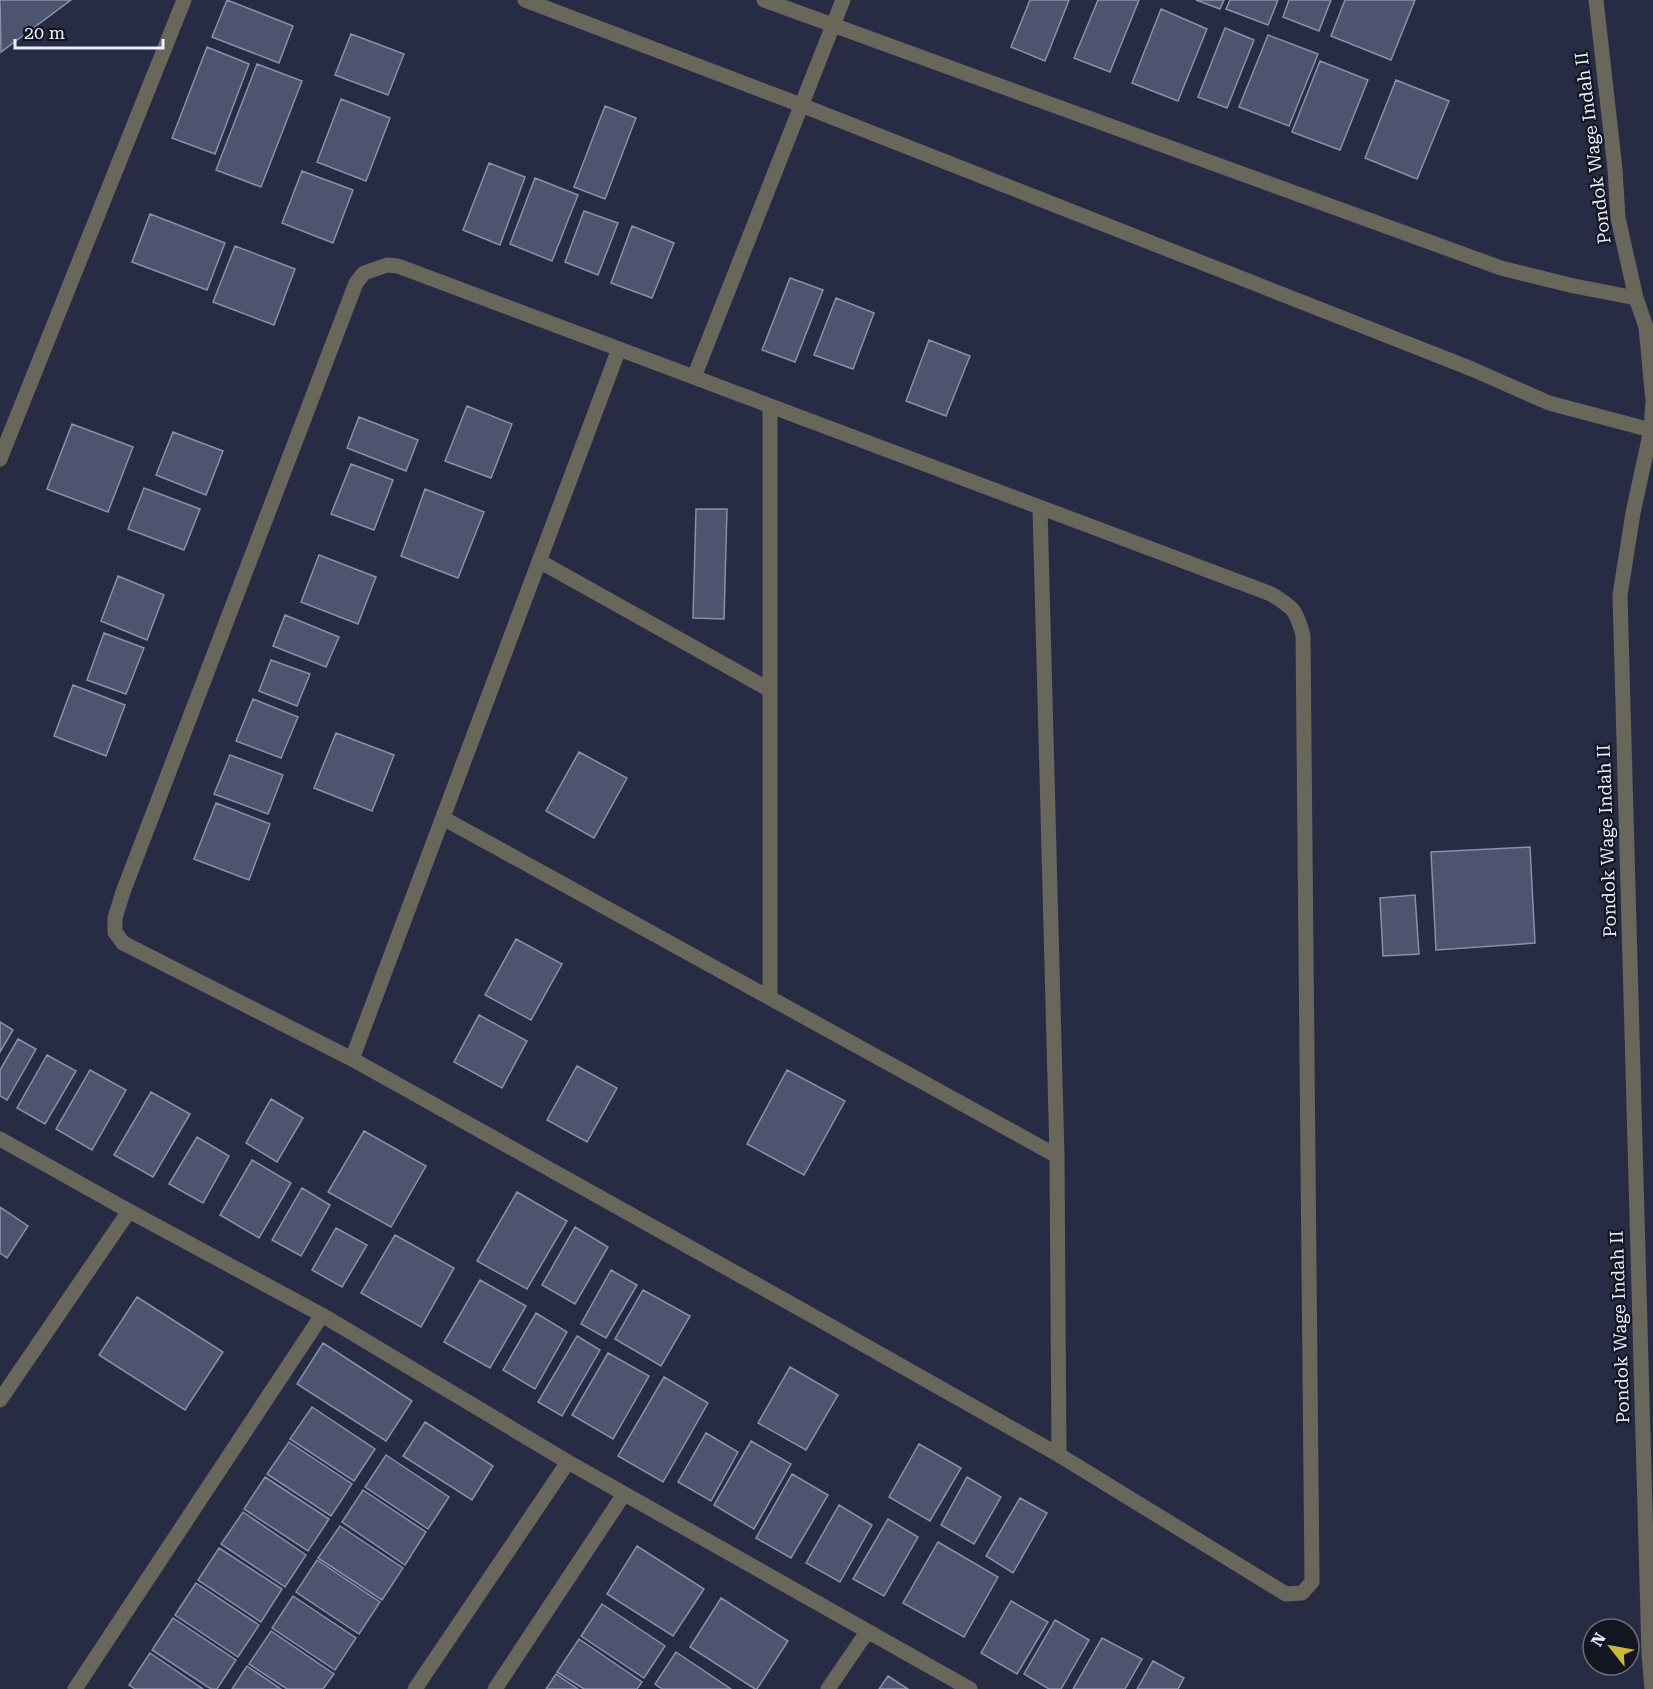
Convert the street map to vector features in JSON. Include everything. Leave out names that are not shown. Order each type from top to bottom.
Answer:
[{"type":"street","points":[[0,459],[184,0]]},
{"type":"street","points":[[525,0],[801,105],[1472,369],[1549,403],[1651,430]]},
{"type":"street","points":[[764,0],[1501,268],[1636,298]]},
{"type":"street","points":[[694,377],[843,0]]},
{"type":"street","name":"Pondok Wage Indah II","points":[[1596,0],[1615,169],[1618,218],[1636,298],[1646,327],[1653,401],[1651,430],[1633,513],[1620,595],[1648,1619],[1652,1689]]},
{"type":"street","points":[[387,265],[398,266],[619,349],[1272,594],[1296,613],[1302,635],[1312,1582],[1302,1593],[1286,1594],[1059,1455],[352,1059],[123,943],[115,932],[115,918],[123,892],[356,283],[364,273],[387,265]]},
{"type":"street","points":[[352,1059],[619,349]]},
{"type":"street","points":[[770,406],[770,998]]},
{"type":"street","points":[[1040,508],[1057,1156],[1059,1455]]},
{"type":"street","points":[[539,561],[770,690]]},
{"type":"street","points":[[443,818],[1057,1156]]},
{"type":"street","points":[[0,1139],[322,1316],[568,1462],[970,1689]]},
{"type":"street","points":[[0,1400],[129,1211]]},
{"type":"street","points":[[75,1689],[322,1316]]},
{"type":"street","points":[[415,1689],[568,1462]]},
{"type":"street","points":[[495,1689],[624,1494]]},
{"type":"street","points":[[828,1689],[867,1632]]},
{"type":"building","points":[[0,0],[71,0],[1,52]]},
{"type":"building","points":[[227,0],[293,26],[279,63],[212,37]]},
{"type":"building","points":[[1030,0],[1069,0],[1045,61],[1011,47]]},
{"type":"building","points":[[1098,0],[1139,0],[1110,72],[1074,58]]},
{"type":"building","points":[[1196,0],[1224,0],[1220,9]]},
{"type":"building","points":[[1230,0],[1278,0],[1268,25],[1226,9]]},
{"type":"building","points":[[1289,0],[1331,0],[1319,31],[1283,17]]},
{"type":"building","points":[[1345,0],[1415,0],[1391,60],[1331,36]]},
{"type":"building","points":[[1161,9],[1207,29],[1178,101],[1132,83]]},
{"type":"building","points":[[1225,28],[1254,40],[1227,108],[1198,97]]},
{"type":"building","points":[[351,34],[404,54],[388,95],[335,75]]},
{"type":"building","points":[[1268,35],[1318,54],[1289,126],[1239,107]]},
{"type":"building","points":[[207,47],[249,64],[215,154],[172,138]]},
{"type":"building","points":[[1320,61],[1368,80],[1340,150],[1292,132]]},
{"type":"building","points":[[257,64],[302,81],[261,187],[216,170]]},
{"type":"building","points":[[1396,80],[1449,101],[1417,179],[1365,158]]},
{"type":"building","points":[[341,99],[390,118],[366,181],[317,162]]},
{"type":"building","points":[[605,106],[636,118],[605,199],[574,187]]},
{"type":"building","points":[[489,163],[525,177],[500,245],[463,230]]},
{"type":"building","points":[[302,171],[353,190],[333,243],[282,223]]},
{"type":"building","points":[[535,178],[578,195],[552,261],[510,244]]},
{"type":"building","points":[[584,211],[618,223],[598,275],[565,262]]},
{"type":"building","points":[[150,214],[225,243],[207,290],[132,262]]},
{"type":"building","points":[[632,226],[674,243],[652,298],[611,283]]},
{"type":"building","points":[[235,246],[295,269],[274,325],[213,302]]},
{"type":"building","points":[[790,278],[823,290],[795,362],[762,350]]},
{"type":"building","points":[[836,298],[874,313],[853,369],[814,355]]},
{"type":"building","points":[[929,340],[970,356],[946,416],[906,401]]},
{"type":"building","points":[[467,406],[512,424],[491,478],[445,461]]},
{"type":"building","points":[[359,417],[418,440],[406,471],[347,448]]},
{"type":"building","points":[[72,424],[133,447],[108,512],[47,489]]},
{"type":"building","points":[[173,432],[223,451],[206,495],[156,475]]},
{"type":"building","points":[[351,464],[393,480],[374,530],[331,514]]},
{"type":"building","points":[[144,488],[200,509],[184,550],[128,529]]},
{"type":"building","points":[[425,489],[484,512],[458,578],[401,556]]},
{"type":"building","points":[[696,509],[727,509],[724,619],[693,618]]},
{"type":"building","points":[[319,555],[376,577],[358,624],[301,602]]},
{"type":"building","points":[[118,576],[164,595],[147,640],[101,621]]},
{"type":"building","points":[[285,615],[339,637],[326,667],[273,646]]},
{"type":"building","points":[[104,633],[144,648],[126,694],[87,680]]},
{"type":"building","points":[[271,660],[310,674],[297,706],[259,691]]},
{"type":"building","points":[[73,685],[125,705],[106,756],[54,736]]},
{"type":"building","points":[[253,699],[298,717],[281,758],[236,741]]},
{"type":"building","points":[[336,733],[394,755],[372,811],[314,788]]},
{"type":"building","points":[[579,752],[627,778],[594,838],[546,811]]},
{"type":"building","points":[[230,755],[283,775],[268,814],[214,794]]},
{"type":"building","points":[[216,803],[270,824],[249,880],[194,859]]},
{"type":"building","points":[[1530,847],[1535,943],[1436,950],[1431,852]]},
{"type":"building","points":[[1415,895],[1419,954],[1383,956],[1380,898]]},
{"type":"building","points":[[516,939],[562,964],[531,1020],[485,995]]},
{"type":"building","points":[[479,1015],[527,1041],[502,1088],[454,1062]]},
{"type":"building","points":[[0,1022],[13,1030],[0,1052]]},
{"type":"building","points":[[18,1039],[36,1049],[7,1100],[0,1096],[0,1070]]},
{"type":"building","points":[[47,1055],[76,1071],[45,1124],[17,1108]]},
{"type":"building","points":[[577,1066],[617,1088],[587,1142],[547,1120]]},
{"type":"building","points":[[90,1070],[126,1090],[92,1150],[56,1129]]},
{"type":"building","points":[[787,1070],[845,1101],[804,1175],[747,1144]]},
{"type":"building","points":[[151,1092],[190,1114],[153,1177],[114,1155]]},
{"type":"building","points":[[271,1099],[303,1118],[277,1162],[246,1143]]},
{"type":"building","points":[[364,1131],[426,1166],[391,1227],[328,1192]]},
{"type":"building","points":[[197,1137],[229,1156],[203,1203],[169,1184]]},
{"type":"building","points":[[252,1160],[291,1183],[259,1238],[220,1215]]},
{"type":"building","points":[[302,1188],[330,1205],[301,1256],[272,1240]]},
{"type":"building","points":[[517,1192],[567,1221],[527,1289],[477,1261]]},
{"type":"building","points":[[0,1207],[28,1226],[7,1258],[0,1253]]},
{"type":"building","points":[[575,1227],[608,1247],[575,1304],[542,1285]]},
{"type":"building","points":[[336,1228],[367,1245],[342,1287],[312,1270]]},
{"type":"building","points":[[395,1235],[454,1268],[421,1327],[361,1293]]},
{"type":"building","points":[[611,1270],[637,1285],[606,1338],[581,1324]]},
{"type":"building","points":[[480,1280],[526,1306],[490,1368],[444,1342]]},
{"type":"building","points":[[643,1290],[690,1316],[661,1366],[615,1339]]},
{"type":"building","points":[[137,1297],[223,1352],[185,1410],[99,1355]]},
{"type":"building","points":[[536,1313],[567,1332],[535,1389],[503,1370]]},
{"type":"building","points":[[577,1336],[600,1350],[562,1416],[538,1402]]},
{"type":"building","points":[[323,1343],[412,1401],[386,1441],[297,1384]]},
{"type":"building","points":[[608,1353],[649,1376],[613,1439],[572,1415]]},
{"type":"building","points":[[790,1367],[838,1395],[806,1450],[758,1423]]},
{"type":"building","points":[[664,1377],[708,1403],[663,1482],[618,1456]]},
{"type":"building","points":[[312,1407],[375,1449],[354,1481],[290,1439]]},
{"type":"building","points":[[425,1422],[493,1466],[472,1500],[403,1456]]},
{"type":"building","points":[[706,1433],[738,1452],[711,1501],[678,1482]]},
{"type":"building","points":[[751,1441],[791,1464],[754,1529],[714,1505]]},
{"type":"building","points":[[289,1442],[352,1484],[331,1516],[267,1474]]},
{"type":"building","points":[[919,1444],[961,1468],[930,1521],[889,1497]]},
{"type":"building","points":[[386,1455],[449,1497],[428,1529],[365,1487]]},
{"type":"building","points":[[792,1474],[828,1495],[791,1558],[756,1538]]},
{"type":"building","points":[[265,1477],[329,1519],[308,1551],[244,1509]]},
{"type":"building","points":[[967,1477],[1001,1497],[974,1544],[941,1525]]},
{"type":"building","points":[[363,1490],[426,1532],[405,1565],[342,1522]]},
{"type":"building","points":[[1020,1498],[1047,1513],[1013,1573],[986,1556]]},
{"type":"building","points":[[839,1505],[872,1525],[840,1582],[806,1563]]},
{"type":"building","points":[[243,1512],[306,1555],[285,1587],[221,1544]]},
{"type":"building","points":[[888,1519],[918,1537],[884,1596],[853,1579]]},
{"type":"building","points":[[340,1526],[403,1568],[382,1600],[318,1558]]},
{"type":"building","points":[[938,1542],[998,1577],[964,1637],[903,1603]]},
{"type":"building","points":[[637,1546],[704,1589],[673,1636],[607,1594]]},
{"type":"building","points":[[219,1548],[282,1589],[261,1622],[198,1580]]},
{"type":"building","points":[[317,1560],[380,1602],[359,1634],[296,1592]]},
{"type":"building","points":[[196,1583],[259,1625],[238,1657],[175,1615]]},
{"type":"building","points":[[293,1596],[356,1638],[335,1670],[272,1628]]},
{"type":"building","points":[[721,1598],[788,1641],[757,1689],[690,1647]]},
{"type":"building","points":[[1011,1601],[1048,1622],[1017,1674],[981,1653]]},
{"type":"building","points":[[602,1604],[665,1646],[644,1678],[581,1636]]},
{"type":"building","points":[[173,1618],[236,1660],[217,1689],[211,1689],[152,1650]]},
{"type":"building","points":[[1055,1620],[1089,1640],[1061,1689],[1049,1689],[1024,1674]]},
{"type":"building","points":[[271,1631],[334,1674],[323,1689],[287,1689],[249,1664]]},
{"type":"building","points":[[1102,1638],[1142,1659],[1125,1689],[1073,1689]]},
{"type":"building","points":[[579,1639],[642,1682],[637,1689],[584,1689],[557,1672]]},
{"type":"building","points":[[676,1652],[731,1689],[662,1689],[655,1684]]},
{"type":"building","points":[[150,1653],[203,1689],[135,1689],[129,1685]]},
{"type":"building","points":[[1153,1661],[1184,1678],[1178,1689],[1137,1689]]},
{"type":"building","points":[[247,1666],[281,1689],[232,1689]]},
{"type":"building","points":[[556,1674],[578,1689],[546,1689]]},
{"type":"building","points":[[888,1676],[908,1689],[879,1689]]}]
